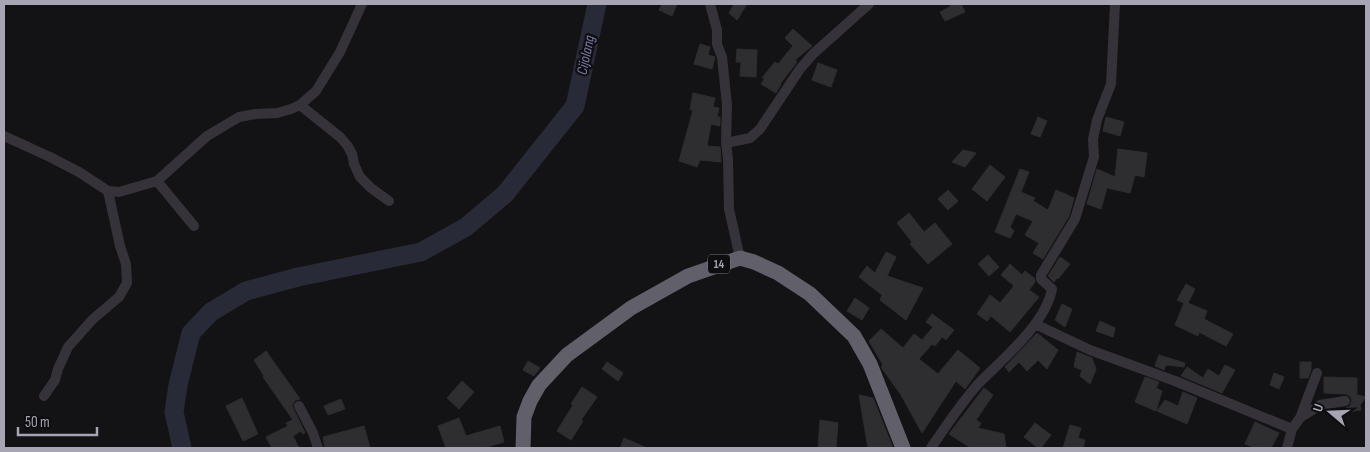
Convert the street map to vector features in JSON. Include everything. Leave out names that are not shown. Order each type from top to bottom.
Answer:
[{"type":"highway","name":"14","points":[[522,448],[524,417],[530,400],[539,385],[567,355],[631,308],[688,276],[740,258],[778,273],[810,294],[854,336],[870,364],[903,448]]},
{"type":"street","points":[[4,136],[79,172],[108,191],[119,192],[157,181],[206,136],[239,117],[277,113],[300,104],[316,91],[340,52],[362,4]]},
{"type":"street","points":[[710,4],[722,57],[727,105],[726,143],[729,209],[740,258]]},
{"type":"street","points":[[726,143],[750,138],[760,130],[800,69],[813,54],[869,4]]},
{"type":"street","points":[[930,448],[960,406],[1035,324],[1050,298],[1052,289],[1041,279],[1041,275],[1075,219],[1094,157],[1093,139],[1110,84],[1114,4]]},
{"type":"street","points":[[300,104],[340,137],[352,154],[360,177],[389,201]]},
{"type":"street","points":[[157,181],[194,226]]},
{"type":"street","points":[[44,396],[55,380],[68,346],[93,319],[119,297],[127,282],[126,264],[120,246],[108,191]]},
{"type":"street","points":[[1035,324],[1090,350],[1175,381],[1292,429]]},
{"type":"street","points":[[1287,448],[1292,429],[1300,418],[1317,373]]},
{"type":"street","points":[[1300,418],[1320,405],[1345,401]]},
{"type":"street","points":[[299,406],[313,433],[318,448]]},
{"type":"building","points":[[662,4],[677,4],[672,16],[659,10]]},
{"type":"building","points":[[734,4],[747,4],[737,20],[729,13]]},
{"type":"building","points":[[950,4],[961,4],[965,12],[945,21],[940,12],[950,7]]},
{"type":"building","points":[[793,29],[812,46],[795,60],[797,62],[780,84],[776,93],[761,84],[765,78],[762,78],[775,62],[778,64],[793,46],[785,38]]},
{"type":"building","points":[[700,44],[710,47],[708,55],[715,57],[712,69],[694,64]]},
{"type":"building","points":[[737,49],[757,50],[756,77],[740,76],[741,62],[736,62]]},
{"type":"building","points":[[818,63],[837,70],[831,87],[812,80]]},
{"type":"building","points":[[693,93],[715,98],[713,107],[719,108],[717,117],[720,117],[720,126],[711,124],[707,146],[720,147],[721,162],[700,160],[697,167],[679,161],[693,110],[690,110]]},
{"type":"building","points":[[1038,117],[1047,121],[1040,137],[1031,134]]},
{"type":"building","points":[[1106,117],[1124,122],[1120,136],[1103,131]]},
{"type":"building","points":[[1118,149],[1147,153],[1144,177],[1135,175],[1130,193],[1107,188],[1101,209],[1087,204],[1097,169],[1115,177]]},
{"type":"building","points":[[963,150],[976,153],[965,167],[952,162]]},
{"type":"building","points":[[990,165],[1005,177],[987,201],[972,189]]},
{"type":"building","points":[[1020,169],[1029,172],[1021,192],[1035,198],[1033,201],[1048,210],[1056,190],[1074,198],[1069,216],[1043,259],[1033,253],[1039,243],[1025,235],[1033,221],[1016,214],[1010,227],[1014,231],[1010,238],[995,232]]},
{"type":"building","points":[[948,190],[958,201],[948,210],[938,199]]},
{"type":"building","points":[[909,213],[924,232],[935,223],[952,244],[928,264],[910,244],[912,242],[897,223]]},
{"type":"building","points":[[886,252],[896,257],[887,276],[923,288],[906,320],[880,300],[882,295],[859,277],[867,266],[875,273]]},
{"type":"building","points":[[988,255],[999,267],[989,276],[978,264]]},
{"type":"building","points":[[1060,257],[1070,264],[1054,282],[1048,276]]},
{"type":"building","points":[[1010,264],[1022,275],[1025,271],[1034,278],[1035,282],[1029,290],[1039,297],[1010,332],[991,316],[987,321],[977,314],[990,295],[1000,303],[1014,286],[1001,275]]},
{"type":"building","points":[[1186,284],[1195,289],[1188,303],[1207,311],[1204,319],[1233,334],[1226,346],[1199,332],[1198,336],[1175,325],[1184,303],[1177,300]]},
{"type":"building","points":[[855,298],[869,308],[862,320],[847,311]]},
{"type":"building","points":[[1062,304],[1072,309],[1065,327],[1055,320]]},
{"type":"building","points":[[932,314],[954,330],[946,340],[942,337],[935,346],[932,344],[919,359],[938,374],[958,350],[980,368],[965,389],[956,381],[922,433],[901,395],[881,367],[883,365],[869,341],[881,329],[903,348],[914,334],[922,340],[933,327],[926,322]]},
{"type":"building","points":[[1100,321],[1115,328],[1113,337],[1096,331]]},
{"type":"building","points":[[1037,333],[1058,350],[1047,369],[1038,360],[1027,371],[1019,362],[1009,372],[1005,367]]},
{"type":"building","points":[[266,351],[300,399],[295,400],[292,406],[305,433],[303,434],[301,431],[293,436],[299,448],[272,448],[266,437],[288,426],[286,423],[293,420],[263,377],[254,360]]},
{"type":"building","points":[[1077,352],[1092,358],[1096,369],[1090,384],[1080,376],[1082,370],[1074,367]]},
{"type":"building","points":[[1159,355],[1185,363],[1184,367],[1166,365],[1164,370],[1155,366]]},
{"type":"building","points":[[528,361],[540,368],[534,376],[523,370]]},
{"type":"building","points":[[607,362],[623,373],[618,381],[602,369]]},
{"type":"building","points":[[1300,362],[1311,362],[1308,378],[1300,378]]},
{"type":"building","points":[[1225,365],[1235,370],[1222,393],[1181,376],[1187,367],[1203,378],[1208,369],[1219,376]]},
{"type":"building","points":[[1274,373],[1284,377],[1279,389],[1270,385]]},
{"type":"building","points":[[1145,377],[1159,382],[1156,388],[1162,391],[1156,411],[1135,402]]},
{"type":"building","points":[[1324,377],[1357,378],[1357,395],[1366,397],[1360,405],[1361,410],[1346,412],[1346,408],[1350,406],[1352,400],[1346,394],[1324,393]]},
{"type":"building","points":[[462,381],[474,392],[459,409],[447,398]]},
{"type":"building","points":[[582,387],[597,397],[581,420],[583,421],[571,440],[557,431]]},
{"type":"building","points":[[984,388],[993,395],[976,420],[981,423],[978,428],[1004,434],[1006,448],[971,448],[949,434]]},
{"type":"building","points":[[1183,392],[1197,398],[1187,424],[1157,411],[1165,400],[1178,406]]},
{"type":"building","points":[[859,395],[873,398],[893,448],[868,448]]},
{"type":"building","points":[[242,398],[258,434],[243,441],[226,406]]},
{"type":"building","points":[[341,399],[345,409],[328,415],[324,406]]},
{"type":"building","points":[[459,418],[466,436],[500,426],[504,442],[483,448],[446,448],[438,426]]},
{"type":"building","points":[[820,420],[838,423],[836,448],[818,448]]},
{"type":"building","points":[[1255,422],[1279,433],[1271,448],[1255,448],[1245,444]]},
{"type":"building","points":[[1035,423],[1051,435],[1041,448],[1038,448],[1024,437]]},
{"type":"building","points":[[1070,425],[1081,428],[1078,438],[1085,440],[1083,448],[1063,448]]},
{"type":"building","points":[[364,426],[370,448],[325,448],[323,437]]},
{"type":"building","points":[[624,438],[647,448],[620,448]]},
{"type":"waterway","name":"Cijolang","points":[[182,448],[174,412],[178,385],[191,333],[211,312],[246,291],[298,277],[421,252],[466,227],[505,194],[575,106],[597,4]]}]
